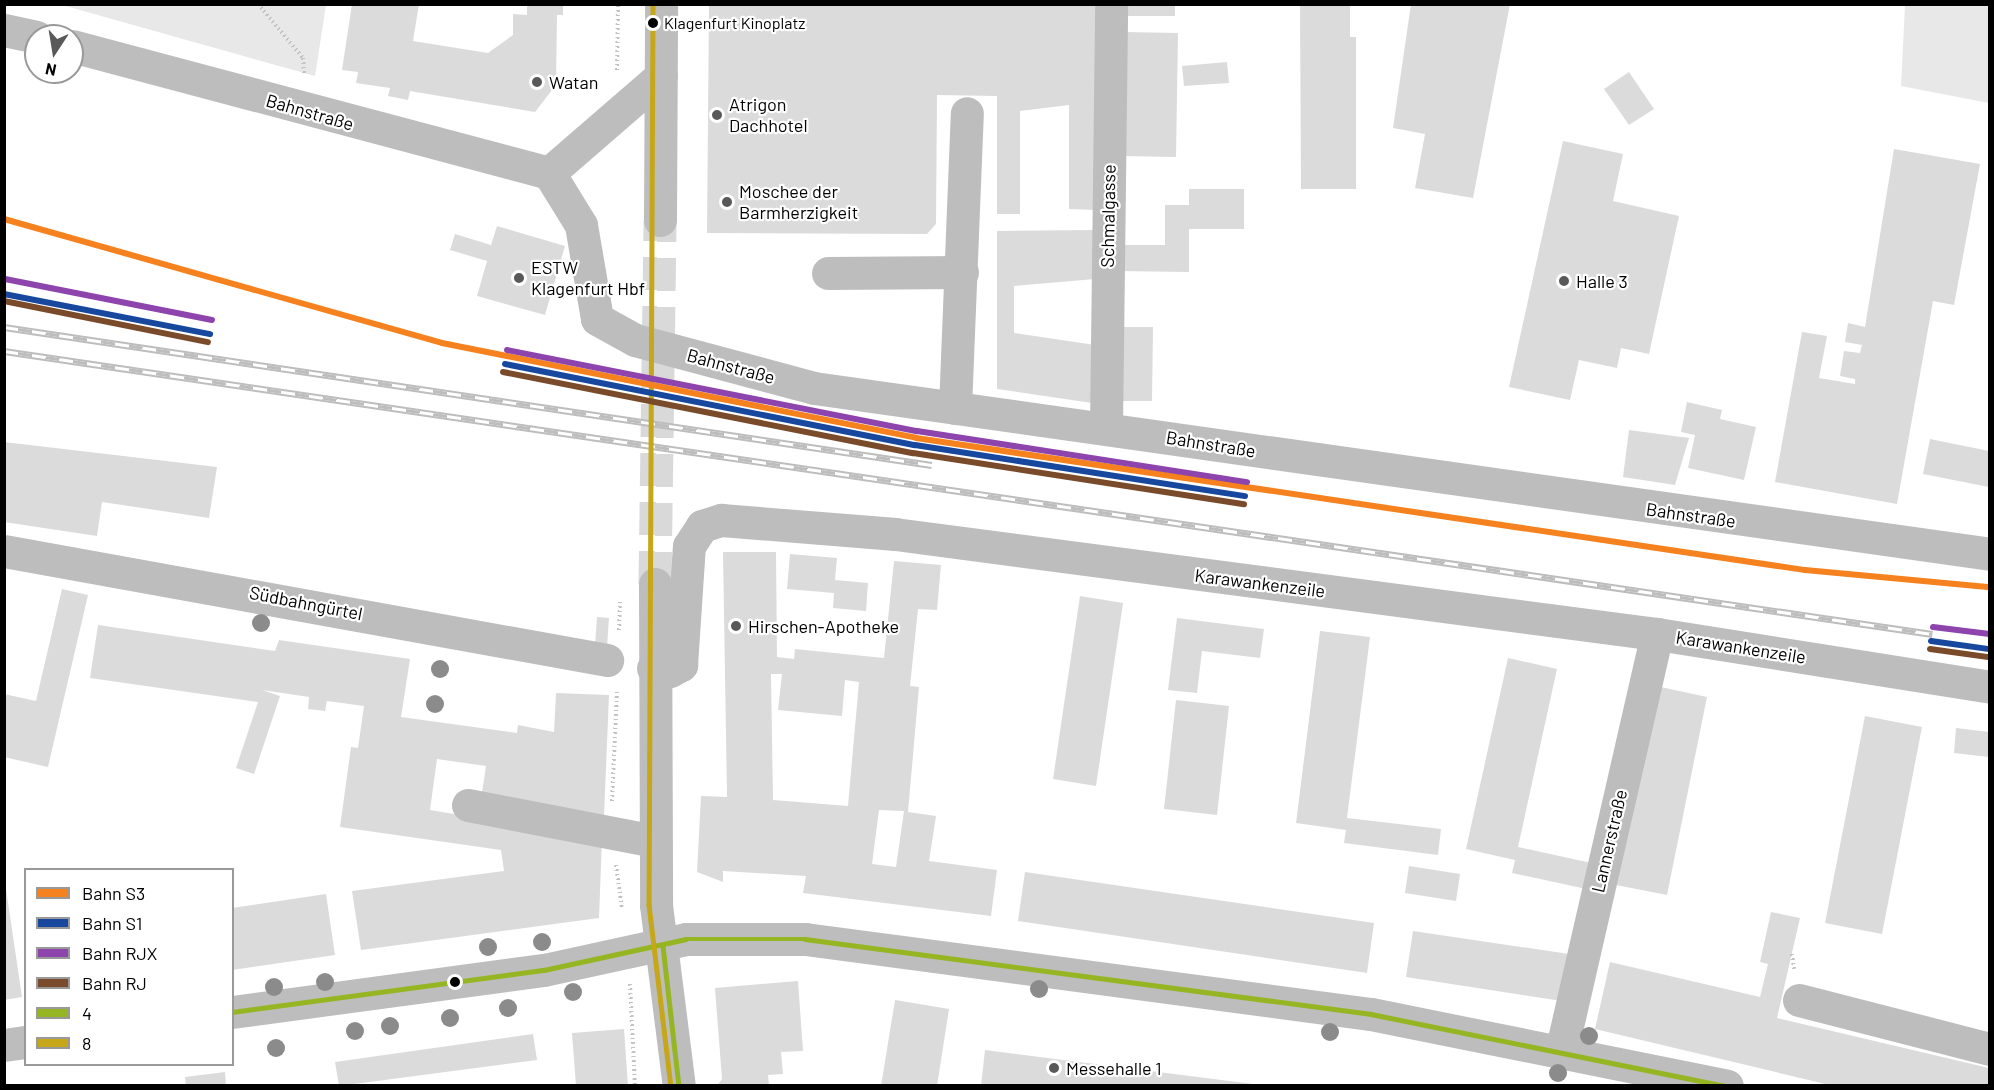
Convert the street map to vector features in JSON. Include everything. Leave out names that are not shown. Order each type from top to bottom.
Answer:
[{"type":"street","points":[[660,220],[661,4]]},
{"type":"street","name":"Schmalgasse","points":[[1106,428],[1111,4]]},
{"type":"street","points":[[4,30],[24,34]]},
{"type":"street","name":"Bahnstraße","points":[[84,49],[301,109],[549,173],[581,225],[591,306],[611,329],[635,340],[814,388],[1989,554]]},
{"type":"street","points":[[549,173],[661,76]]},
{"type":"street","points":[[954,408],[962,272],[967,113]]},
{"type":"street","points":[[828,273],[962,272]]},
{"type":"street","name":"Karawankenzeile","points":[[653,668],[670,671],[681,665],[689,546],[702,526],[721,520],[895,534],[1657,634],[1989,687]]},
{"type":"street","name":"Südbahngürtel","points":[[4,551],[613,650]]},
{"type":"street","points":[[654,584],[655,841],[663,946],[680,1086]]},
{"type":"street","name":"Lannerstraße","points":[[1562,1048],[1657,634]]},
{"type":"street","points":[[468,806],[655,841]]},
{"type":"street","points":[[234,1012],[628,956],[712,936],[805,939],[1371,1014],[1562,1048],[1727,1086]]},
{"type":"street","points":[[1799,1000],[1989,1049]]},
{"type":"street","points":[[4,1045],[24,1042]]},
{"type":"path","points":[[258,4],[303,58],[301,109]]},
{"type":"path","points":[[617,115],[618,4]]},
{"type":"path","points":[[613,650],[620,594]]},
{"type":"path","points":[[628,956],[635,1086]]},
{"type":"shaded area","points":[[62,5],[326,5],[315,76]]},
{"type":"shaded area","points":[[1905,5],[1989,5],[1989,103],[1901,86]]},
{"type":"building","points":[[352,4],[419,4],[413,41],[488,53],[513,35],[513,14],[527,15],[527,4],[563,4],[563,15],[557,15],[556,85],[535,112],[410,91],[408,100],[388,96],[390,88],[356,83],[358,72],[342,70]]},
{"type":"building","points":[[709,4],[1099,4],[1096,210],[1069,209],[1069,105],[1020,111],[1020,214],[997,214],[997,96],[937,95],[936,224],[927,234],[707,233]]},
{"type":"building","points":[[1125,4],[1175,4],[1175,16],[1125,16]]},
{"type":"building","points":[[1300,4],[1350,4],[1350,37],[1356,37],[1356,189],[1301,189]]},
{"type":"building","points":[[1411,4],[1510,4],[1473,198],[1415,188],[1425,134],[1393,128]]},
{"type":"building","points":[[1124,32],[1178,33],[1176,157],[1123,156]]},
{"type":"building","points":[[1227,62],[1229,83],[1184,86],[1182,66]]},
{"type":"building","points":[[1629,72],[1654,109],[1629,125],[1604,89]]},
{"type":"building","points":[[1563,141],[1623,154],[1613,201],[1679,216],[1649,354],[1621,348],[1617,368],[1579,360],[1570,400],[1509,387]]},
{"type":"building","points":[[1894,149],[1980,164],[1954,305],[1933,301],[1897,504],[1775,482],[1802,332],[1827,336],[1819,378],[1855,384],[1855,379],[1840,376],[1844,351],[1860,353],[1862,345],[1845,342],[1848,323],[1865,327]]},
{"type":"building","points":[[1189,189],[1244,189],[1244,229],[1189,229],[1189,272],[1115,271],[1115,245],[1165,245],[1165,205],[1189,205]]},
{"type":"building","name":"ESTW Klagenfurt Hbf","points":[[497,226],[565,246],[545,315],[477,296],[487,261],[450,250],[455,234],[491,245]]},
{"type":"building","points":[[1095,230],[1095,279],[1014,286],[1014,333],[1095,345],[1092,403],[997,389],[997,231]]},
{"type":"building","points":[[1122,327],[1153,327],[1152,401],[1113,401]]},
{"type":"building","points":[[1687,402],[1722,410],[1720,419],[1756,427],[1744,480],[1688,468],[1695,435],[1681,432]]},
{"type":"building","points":[[1629,430],[1689,438],[1675,485],[1623,477]]},
{"type":"building","points":[[1930,439],[1989,451],[1989,487],[1923,474]]},
{"type":"building","points":[[4,442],[217,467],[209,518],[102,502],[97,536],[4,522]]},
{"type":"building","points":[[723,552],[776,552],[777,657],[794,659],[795,649],[884,658],[894,561],[941,565],[937,610],[918,609],[910,686],[919,687],[908,812],[936,816],[929,861],[997,870],[991,916],[803,893],[806,876],[723,871],[723,882],[697,872],[701,796],[727,797]],"holes":[[[771,674],[782,674],[778,710],[842,716],[845,680],[859,682],[848,806],[773,800]],[[879,810],[904,811],[896,867],[872,864]]]},
{"type":"building","points":[[790,554],[837,558],[835,580],[868,583],[866,611],[833,608],[834,593],[787,589]]},
{"type":"building","points":[[62,589],[88,595],[48,767],[4,757],[4,694],[36,701]]},
{"type":"building","points":[[1080,596],[1123,603],[1096,786],[1053,779]]},
{"type":"building","points":[[597,617],[609,618],[607,647],[595,646]]},
{"type":"building","points":[[1177,618],[1264,629],[1260,658],[1202,651],[1197,693],[1168,690]]},
{"type":"building","points":[[98,625],[275,651],[279,640],[410,659],[401,717],[517,733],[518,725],[554,732],[556,693],[609,695],[604,817],[481,799],[486,766],[437,759],[430,810],[602,839],[599,918],[361,950],[352,891],[504,871],[501,850],[340,827],[351,747],[358,748],[364,706],[327,701],[325,711],[308,709],[309,697],[262,690],[280,696],[254,774],[236,768],[258,702],[90,678]]},
{"type":"building","points":[[1320,631],[1370,637],[1347,818],[1441,829],[1438,855],[1344,843],[1346,830],[1296,823]]},
{"type":"building","points":[[1508,658],[1557,669],[1518,847],[1596,864],[1591,890],[1512,873],[1515,860],[1466,849]]},
{"type":"building","points":[[1656,686],[1707,697],[1667,895],[1616,885]]},
{"type":"building","points":[[1176,700],[1229,706],[1217,815],[1164,809]]},
{"type":"building","points":[[1865,716],[1922,727],[1882,934],[1825,923]]},
{"type":"building","points":[[1956,728],[1989,732],[1989,757],[1954,753]]},
{"type":"building","points":[[1409,866],[1460,874],[1456,901],[1405,893]]},
{"type":"building","points":[[1025,872],[1374,923],[1367,973],[1018,921]]},
{"type":"building","points":[[6,889],[22,997],[4,1000],[4,890]]},
{"type":"building","points":[[326,894],[335,955],[234,970],[234,908]]},
{"type":"building","points":[[1771,912],[1800,918],[1777,1018],[1989,1068],[1989,1086],[1834,1086],[1595,1029],[1610,962],[1760,997],[1768,964],[1760,962]]},
{"type":"building","points":[[1413,931],[1569,954],[1562,1001],[1406,977]]},
{"type":"building","points":[[798,981],[803,1051],[781,1052],[783,1074],[768,1075],[769,1086],[717,1086],[722,1079],[715,988]]},
{"type":"building","points":[[895,1000],[949,1009],[937,1086],[881,1086]]},
{"type":"building","points":[[624,1029],[628,1086],[576,1086],[572,1033]]},
{"type":"building","points":[[533,1034],[537,1060],[339,1086],[335,1062]]},
{"type":"building","name":"Messehalle 1","points":[[985,1050],[1253,1084],[1252,1086],[981,1086]]},
{"type":"building","points":[[225,1072],[226,1086],[186,1086],[185,1077]]},
{"type":"tunnel","points":[[655,584],[660,220]]},
{"type":"railway","points":[[4,327],[932,465]]},
{"type":"railway","points":[[4,351],[1932,634]]},
{"type":"rail line","name":"S3","points":[[4,219],[442,343],[916,438],[1805,570],[1990,587]]},
{"type":"rail line","name":"RJX","points":[[5,279],[212,320]]},
{"type":"rail line","name":"S1","points":[[4,294],[210,334]]},
{"type":"rail line","name":"RJ","points":[[4,301],[208,342]]},
{"type":"rail line","name":"RJX","points":[[507,350],[917,431],[1247,482]]},
{"type":"rail line","name":"S1","points":[[505,364],[915,445],[1245,496]]},
{"type":"rail line","name":"RJ","points":[[503,372],[913,453],[1244,504]]},
{"type":"rail line","name":"RJX","points":[[1933,627],[1990,634]]},
{"type":"rail line","name":"S1","points":[[1931,641],[1989,649]]},
{"type":"rail line","name":"RJ","points":[[1930,649],[1988,657]]},
{"type":"transit line","name":"8","points":[[653,4],[649,905],[671,1086]]},
{"type":"transit line","name":"4","points":[[234,1012],[544,970],[686,939],[805,939],[1371,1014],[1725,1086]]},
{"type":"transit line","name":"4","points":[[663,946],[679,1086]]},
{"type":"place","name":"Klagenfurt Kinoplatz","points":[[653,23]]},
{"type":"place","name":"Watan","points":[[537,82]]},
{"type":"place","name":"Atrigon Dachhotel","points":[[717,115]]},
{"type":"place","name":"Moschee der Barmherzigkeit","points":[[727,202]]},
{"type":"place","name":"ESTW Klagenfurt Hbf","points":[[519,278]]},
{"type":"place","name":"Halle 3","points":[[1564,281]]},
{"type":"place","name":"Hirschen-Apotheke","points":[[736,626]]},
{"type":"place","name":"Messehalle 1","points":[[1054,1068]]}]
